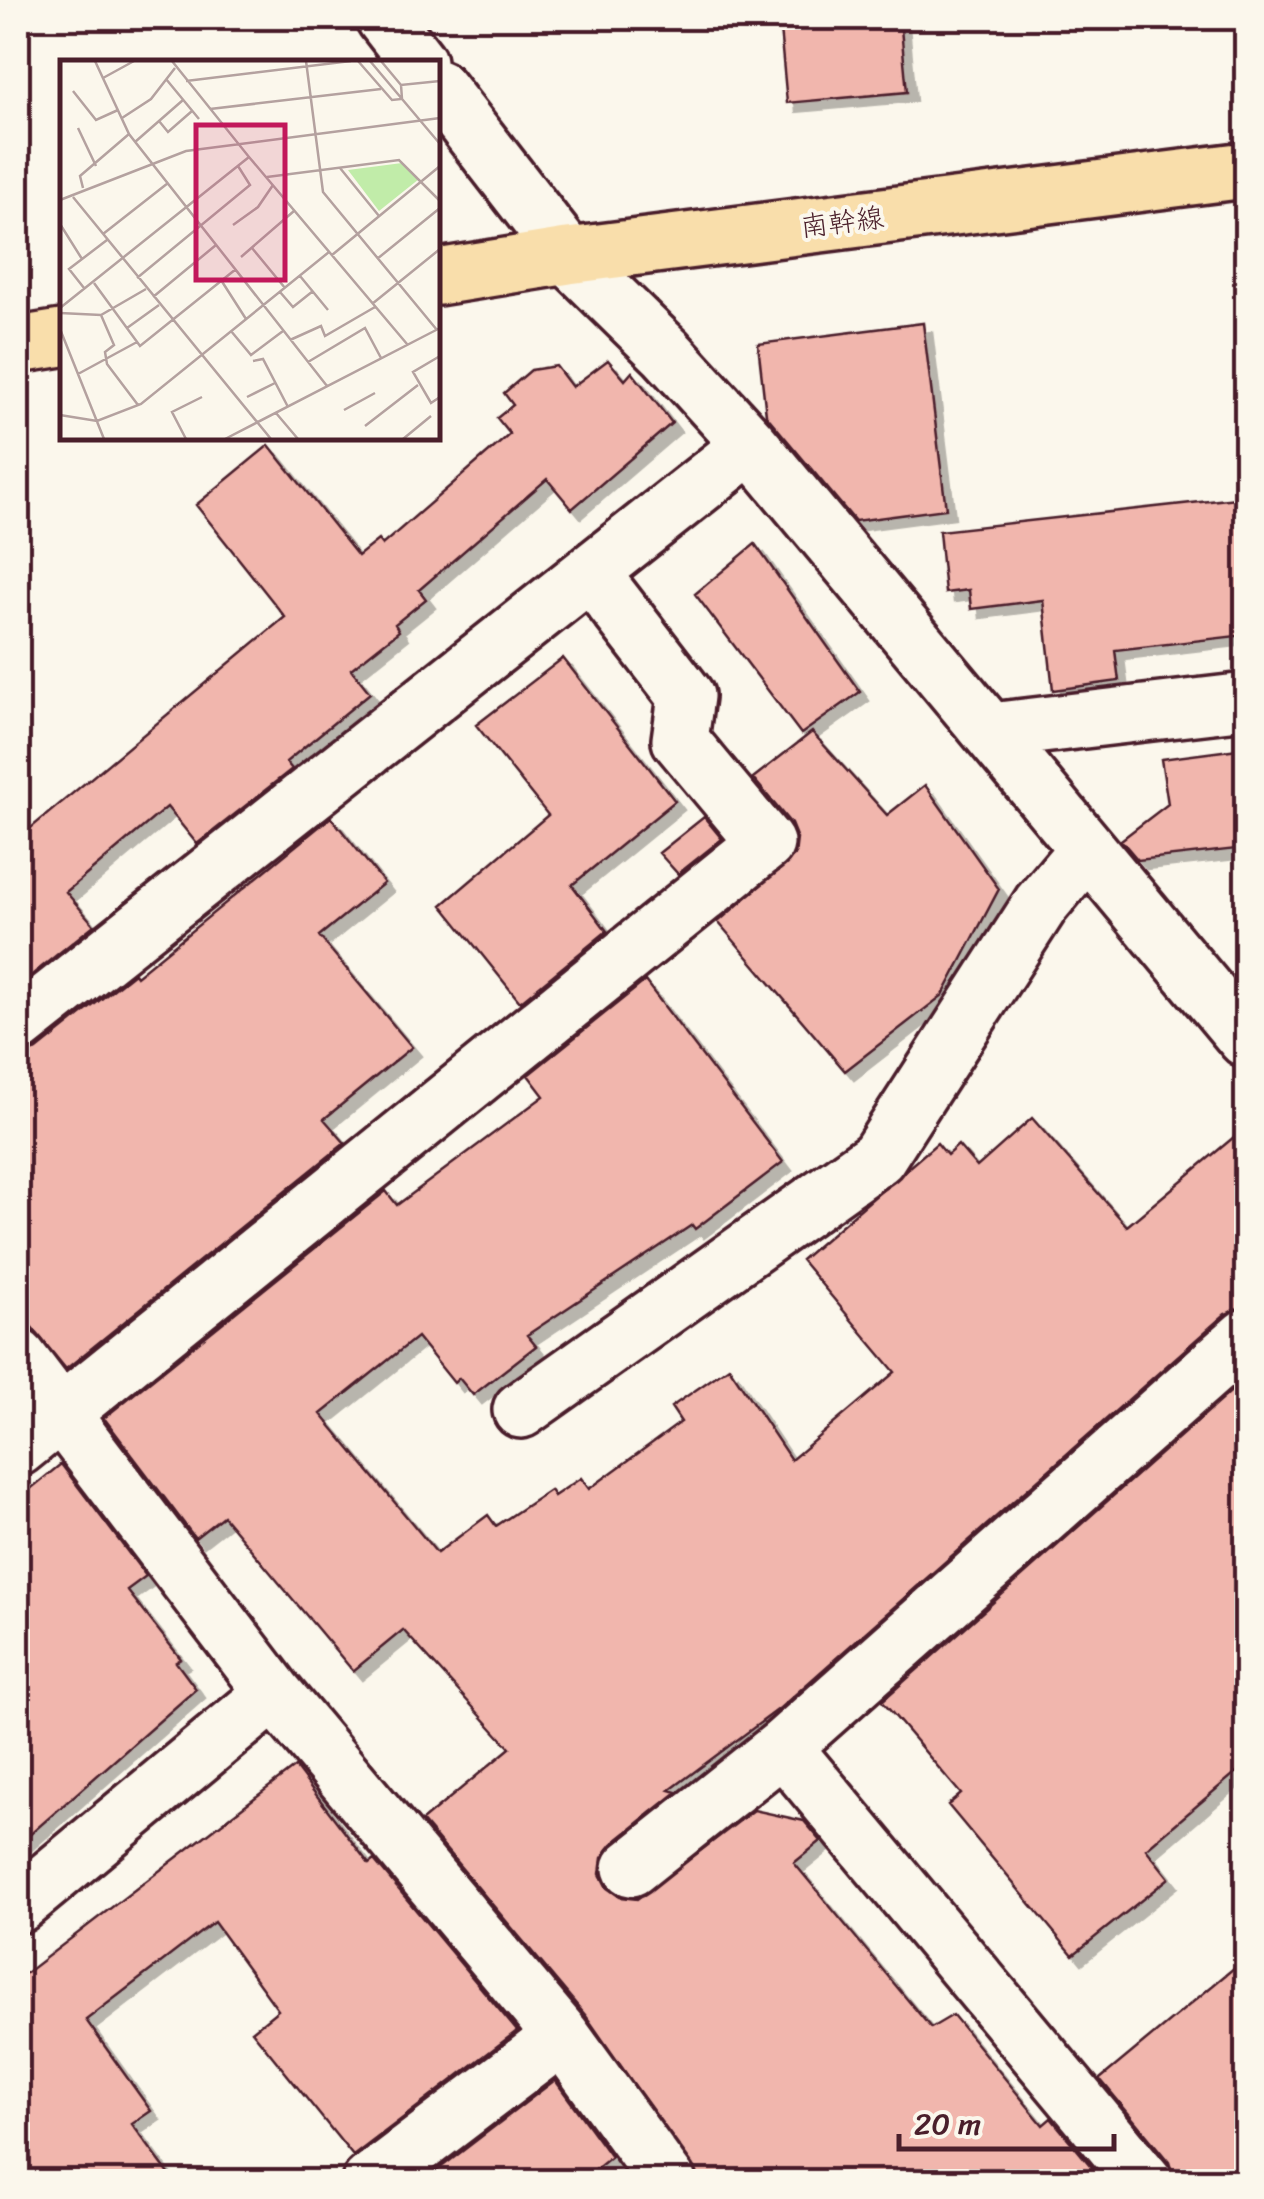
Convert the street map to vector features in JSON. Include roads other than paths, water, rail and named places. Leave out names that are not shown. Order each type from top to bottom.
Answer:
[{"type":"main road","name":"南幹線","points":[[440,277],[568,256],[1246,170]]},
{"type":"main road","points":[[18,345],[60,338]]},
{"type":"street","points":[[384,18],[416,60]]},
{"type":"street","points":[[440,91],[568,256],[666,352],[750,446],[1246,1039]]},
{"type":"street","points":[[18,1026],[750,446]]},
{"type":"street","points":[[18,1448],[766,843],[680,740],[686,696],[591,574]]},
{"type":"street","points":[[991,732],[1246,701]]},
{"type":"street","points":[[521,1410],[878,1157],[1041,904],[1087,849]]},
{"type":"street","points":[[632,1868],[783,1747],[1246,1337]]},
{"type":"street","points":[[18,1357],[274,1693],[562,2036],[668,2182]]},
{"type":"street","points":[[18,1905],[274,1693]]},
{"type":"street","points":[[783,1747],[1145,2182]]},
{"type":"street","points":[[370,2182],[562,2036]]}]
